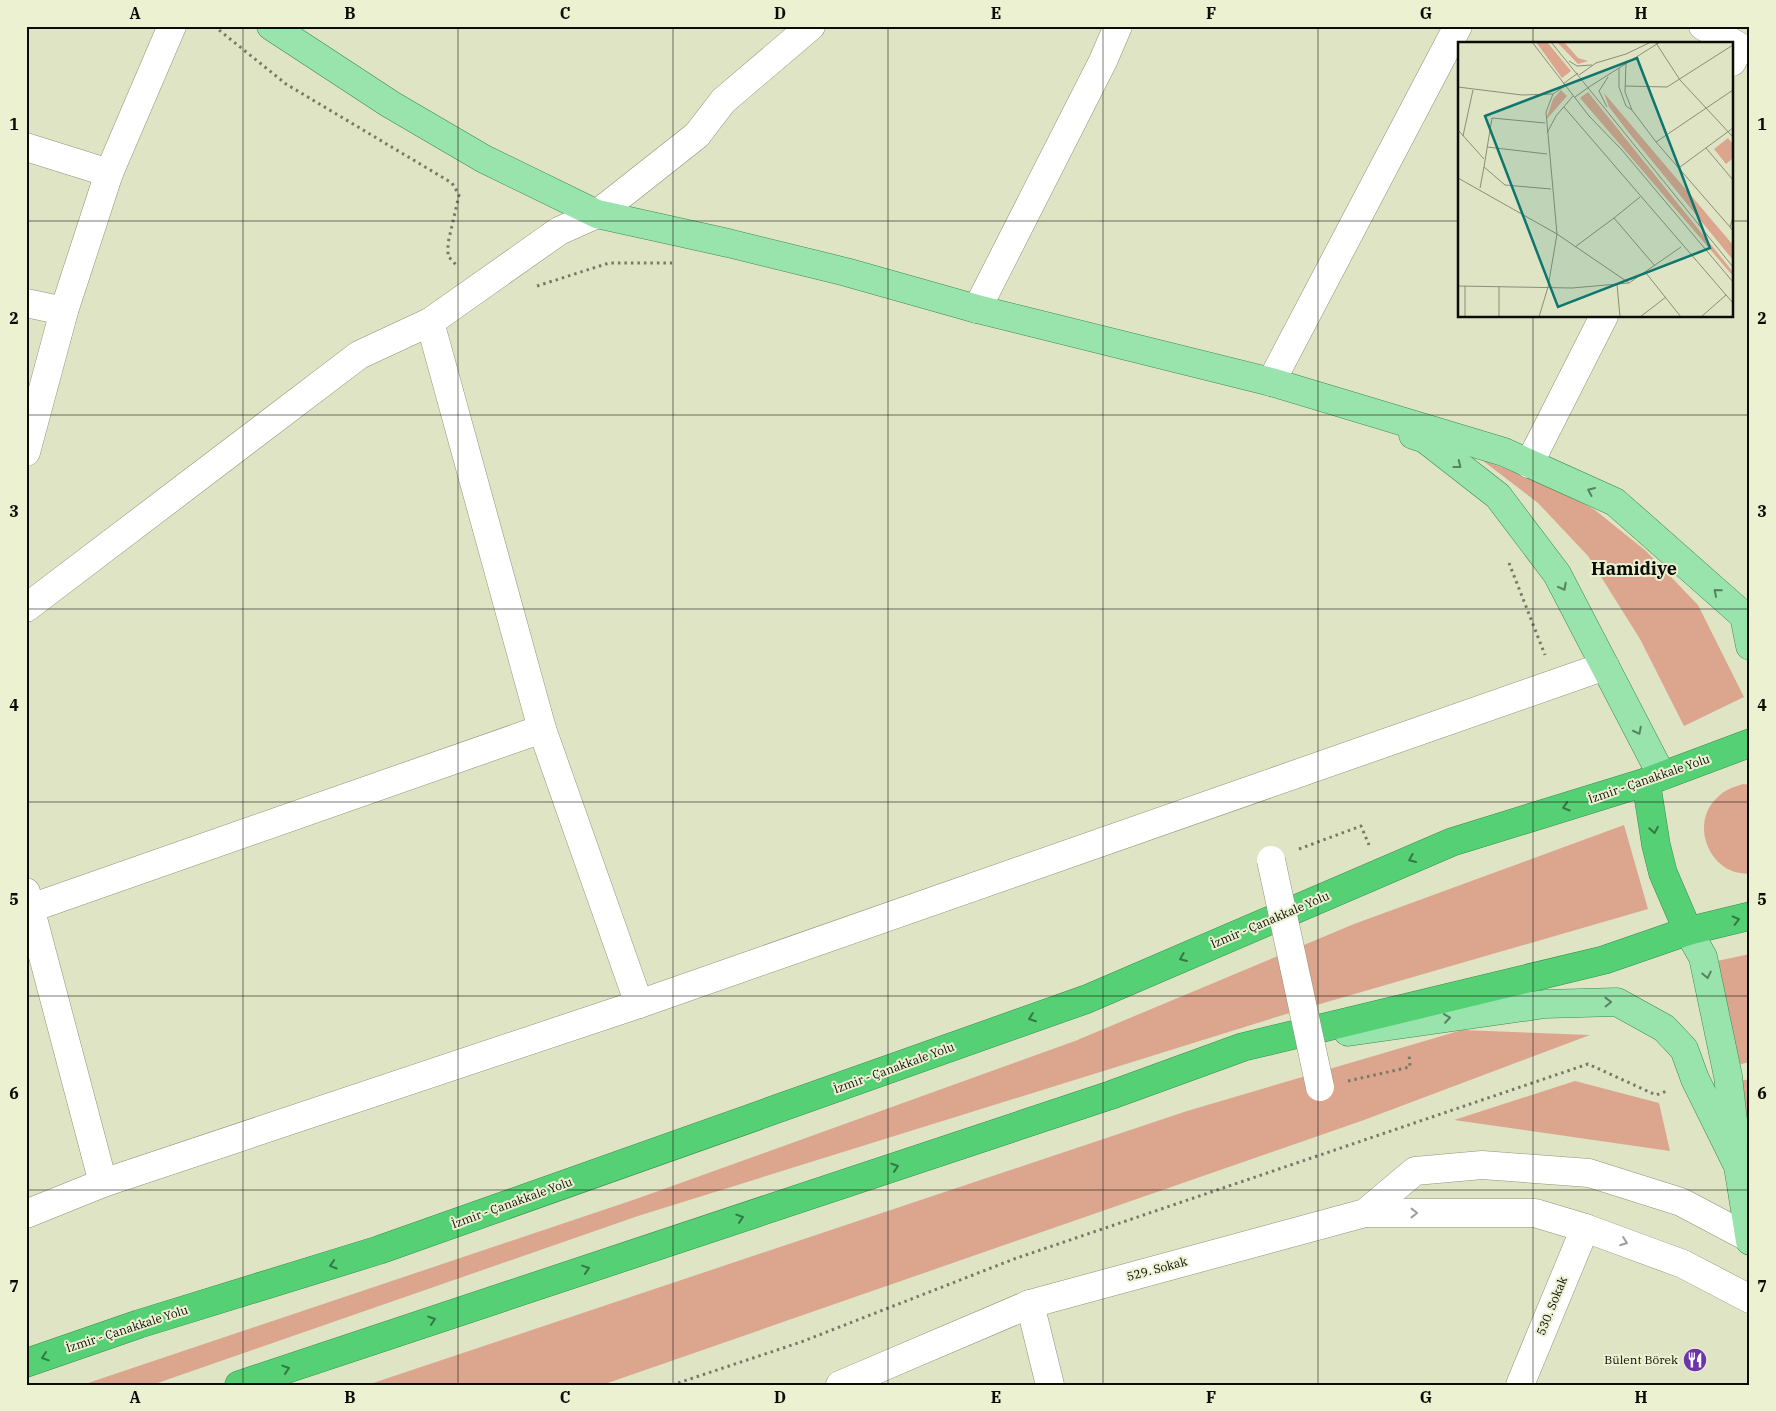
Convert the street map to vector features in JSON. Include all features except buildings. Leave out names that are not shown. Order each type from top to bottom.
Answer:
[{"type":"highway","name":"İzmir - Çanakkale Yolu","points":[[26,1363],[139,1324],[379,1250],[1087,999],[1452,842],[1654,779],[1750,743]]},
{"type":"highway","points":[[1654,779],[1656,845],[1663,873],[1688,931]]},
{"type":"highway","points":[[239,1385],[1111,1095],[1243,1048],[1604,960],[1688,931],[1750,916]]},
{"type":"main road","points":[[271,26],[390,104],[484,159],[596,214],[728,243],[837,270],[977,309],[1271,382],[1504,452],[1615,502],[1747,613],[1750,646]]},
{"type":"main road","points":[[1271,382],[1425,439],[1498,496],[1557,574],[1605,666],[1654,779]]},
{"type":"main road","points":[[1688,931],[1703,958],[1728,1076],[1738,1166],[1749,1240]]},
{"type":"main road","points":[[1243,1048],[1545,1004],[1617,1002],[1664,1028],[1684,1049],[1695,1079],[1738,1166]]},
{"type":"street","points":[[26,452],[64,311],[109,173],[172,26]]},
{"type":"street","points":[[26,608],[359,355],[430,322],[559,232],[596,214],[697,135],[723,101],[811,26]]},
{"type":"street","points":[[977,309],[1103,61],[1118,26]]},
{"type":"street","points":[[1271,382],[1458,26]]},
{"type":"street","points":[[1703,26],[1731,42]]},
{"type":"street","points":[[1734,44],[1740,47],[1734,58]]},
{"type":"street","points":[[26,147],[109,173]]},
{"type":"street","points":[[26,303],[64,311]]},
{"type":"street","points":[[1529,464],[1603,318]]},
{"type":"street","points":[[430,322],[542,729],[639,1004]]},
{"type":"street","points":[[26,1214],[103,1183],[639,1004],[1605,666]]},
{"type":"street","points":[[103,1183],[29,900],[542,729]]},
{"type":"street","points":[[1270,860],[1320,1087]]},
{"type":"street","points":[[1365,1213],[1416,1171],[1482,1165],[1588,1173],[1682,1202],[1749,1240]]},
{"type":"street","points":[[1365,1213],[1535,1213],[1585,1228],[1683,1264],[1750,1299]]},
{"type":"street","name":"529. Sokak","points":[[840,1385],[1030,1304],[1365,1213]]},
{"type":"street","name":"530. Sokak","points":[[1520,1385],[1585,1228]]},
{"type":"street","points":[[1030,1304],[1050,1385]]},
{"type":"path","points":[[214,26],[286,84],[452,183],[459,195],[448,243],[448,256],[458,266]]},
{"type":"path","points":[[529,288],[609,263],[673,264]]},
{"type":"path","points":[[1506,558],[1556,684]]},
{"type":"path","points":[[1270,860],[1361,826]]},
{"type":"path","points":[[672,1385],[801,1342],[1014,1259],[1588,1064],[1656,1095]]},
{"type":"path","points":[[1320,1087],[1410,1068]]},
{"type":"shaded area","points":[[1482,460],[1550,485],[1595,510],[1646,551],[1698,605],[1744,697],[1684,726],[1640,639],[1588,556],[1538,503]]},
{"type":"shaded area","points":[[1743,784],[1750,785],[1750,874],[1734,872],[1722,865],[1714,857],[1708,848],[1704,826],[1706,815],[1711,805],[1719,796]]},
{"type":"shaded area","points":[[1624,825],[1648,909],[1296,1011],[638,1216],[152,1385],[82,1385],[636,1199],[1075,1041],[1354,924]]},
{"type":"shaded area","points":[[1750,954],[1750,1062],[1737,1065],[1717,961]]},
{"type":"shaded area","points":[[1462,1030],[1590,1035],[1364,1120],[602,1385],[367,1385],[1187,1111]]},
{"type":"shaded area","points":[[1750,1079],[1750,1135],[1739,1081]]},
{"type":"shaded area","points":[[1575,1081],[1659,1103],[1670,1151],[1454,1120]]},
{"type":"place","name":"Bülent Börek","points":[[1695,1360]]},
{"type":"district","name":"Hamidiye","points":[[1634,569]]}]
